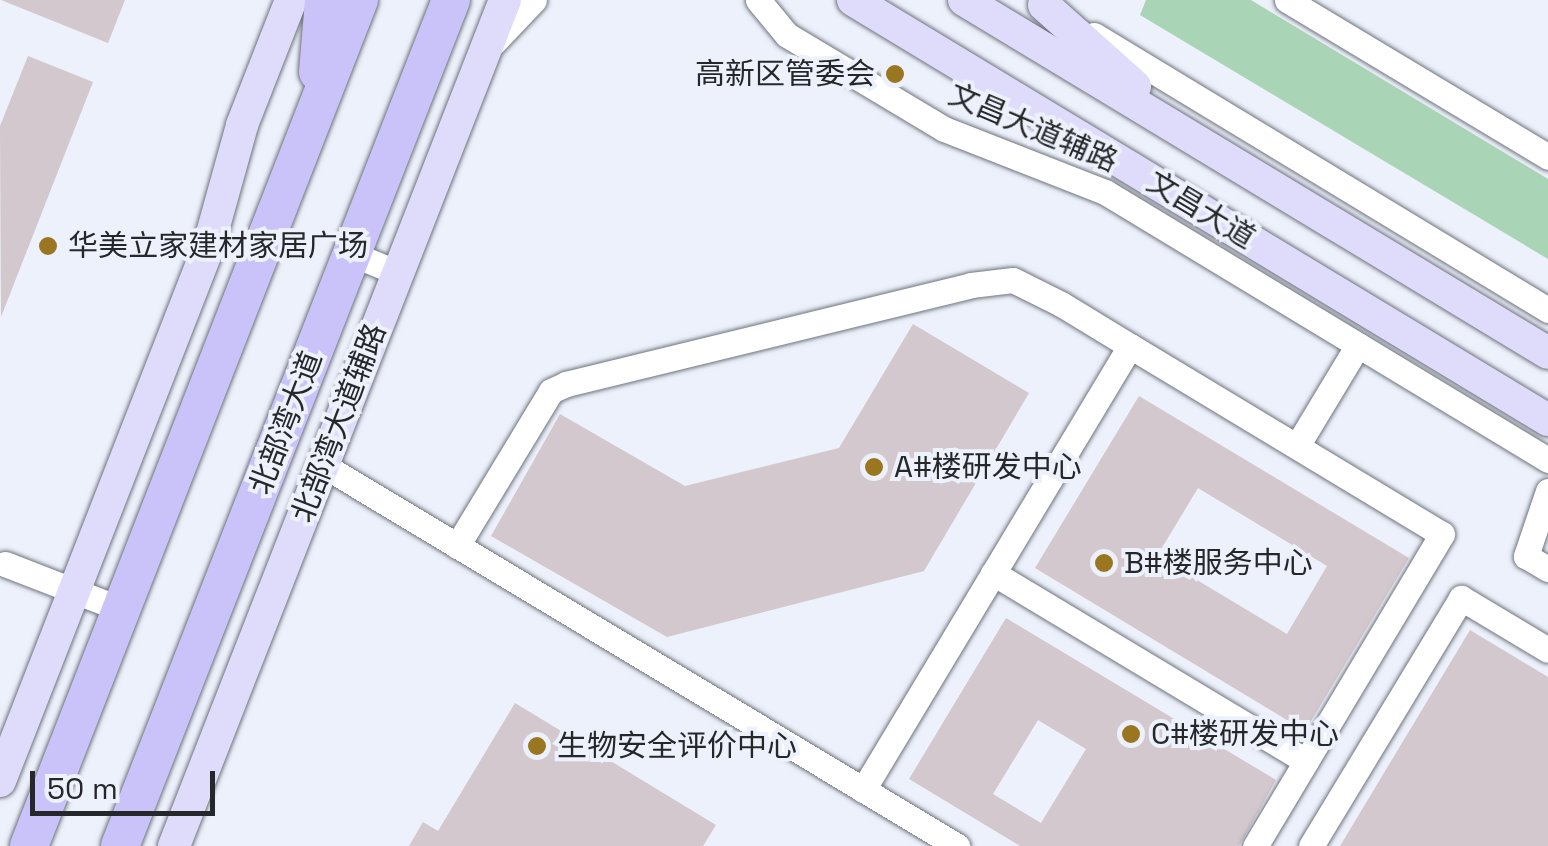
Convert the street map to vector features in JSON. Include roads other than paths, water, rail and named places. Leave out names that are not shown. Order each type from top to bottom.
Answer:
[{"type":"highway","points":[[314,115],[324,0]]},
{"type":"highway","points":[[29,846],[359,0]]},
{"type":"highway","name":"北部湾大道","points":[[120,846],[451,0]]},
{"type":"main road","points":[[0,781],[208,248],[242,125],[291,0]]},
{"type":"main road","name":"北部湾大道辅路","points":[[174,846],[504,0]]},
{"type":"main road","points":[[825,0],[893,24]]},
{"type":"main road","name":"文昌大道","points":[[853,0],[1548,420]]},
{"type":"main road","name":"文昌大道","points":[[964,0],[1548,353]]},
{"type":"main road","points":[[1040,2],[1198,142]]},
{"type":"main road","points":[[971,71],[1000,22]]},
{"type":"street","points":[[484,54],[534,0]]},
{"type":"street","name":"文昌大道辅路","points":[[758,0],[787,34],[944,129],[1105,192],[1548,460]]},
{"type":"street","points":[[1287,0],[1548,158]]},
{"type":"street","points":[[1040,2],[1548,310]]},
{"type":"street","points":[[352,254],[398,273]]},
{"type":"street","points":[[457,546],[551,391],[566,384],[1013,280],[1442,534],[1254,846]]},
{"type":"street","points":[[1297,446],[1358,345]]},
{"type":"street","points":[[863,790],[1130,346]]},
{"type":"street","points":[[323,465],[957,846]]},
{"type":"street","points":[[1548,491],[1526,556],[1548,569]]},
{"type":"street","points":[[6,564],[121,609]]},
{"type":"street","points":[[993,573],[1306,761]]},
{"type":"street","points":[[1311,846],[1461,598],[1548,650]]},
{"type":"place","name":"高新区管委会","points":[[895,74]]},
{"type":"place","name":"华美立家建材家居广场","points":[[48,246]]},
{"type":"place","name":"A#楼研发中心","points":[[874,467]]},
{"type":"place","name":"B#楼服务中心","points":[[1104,563]]},
{"type":"place","name":"C#楼研发中心","points":[[1131,734]]},
{"type":"place","name":"生物安全评价中心","points":[[537,746]]}]
